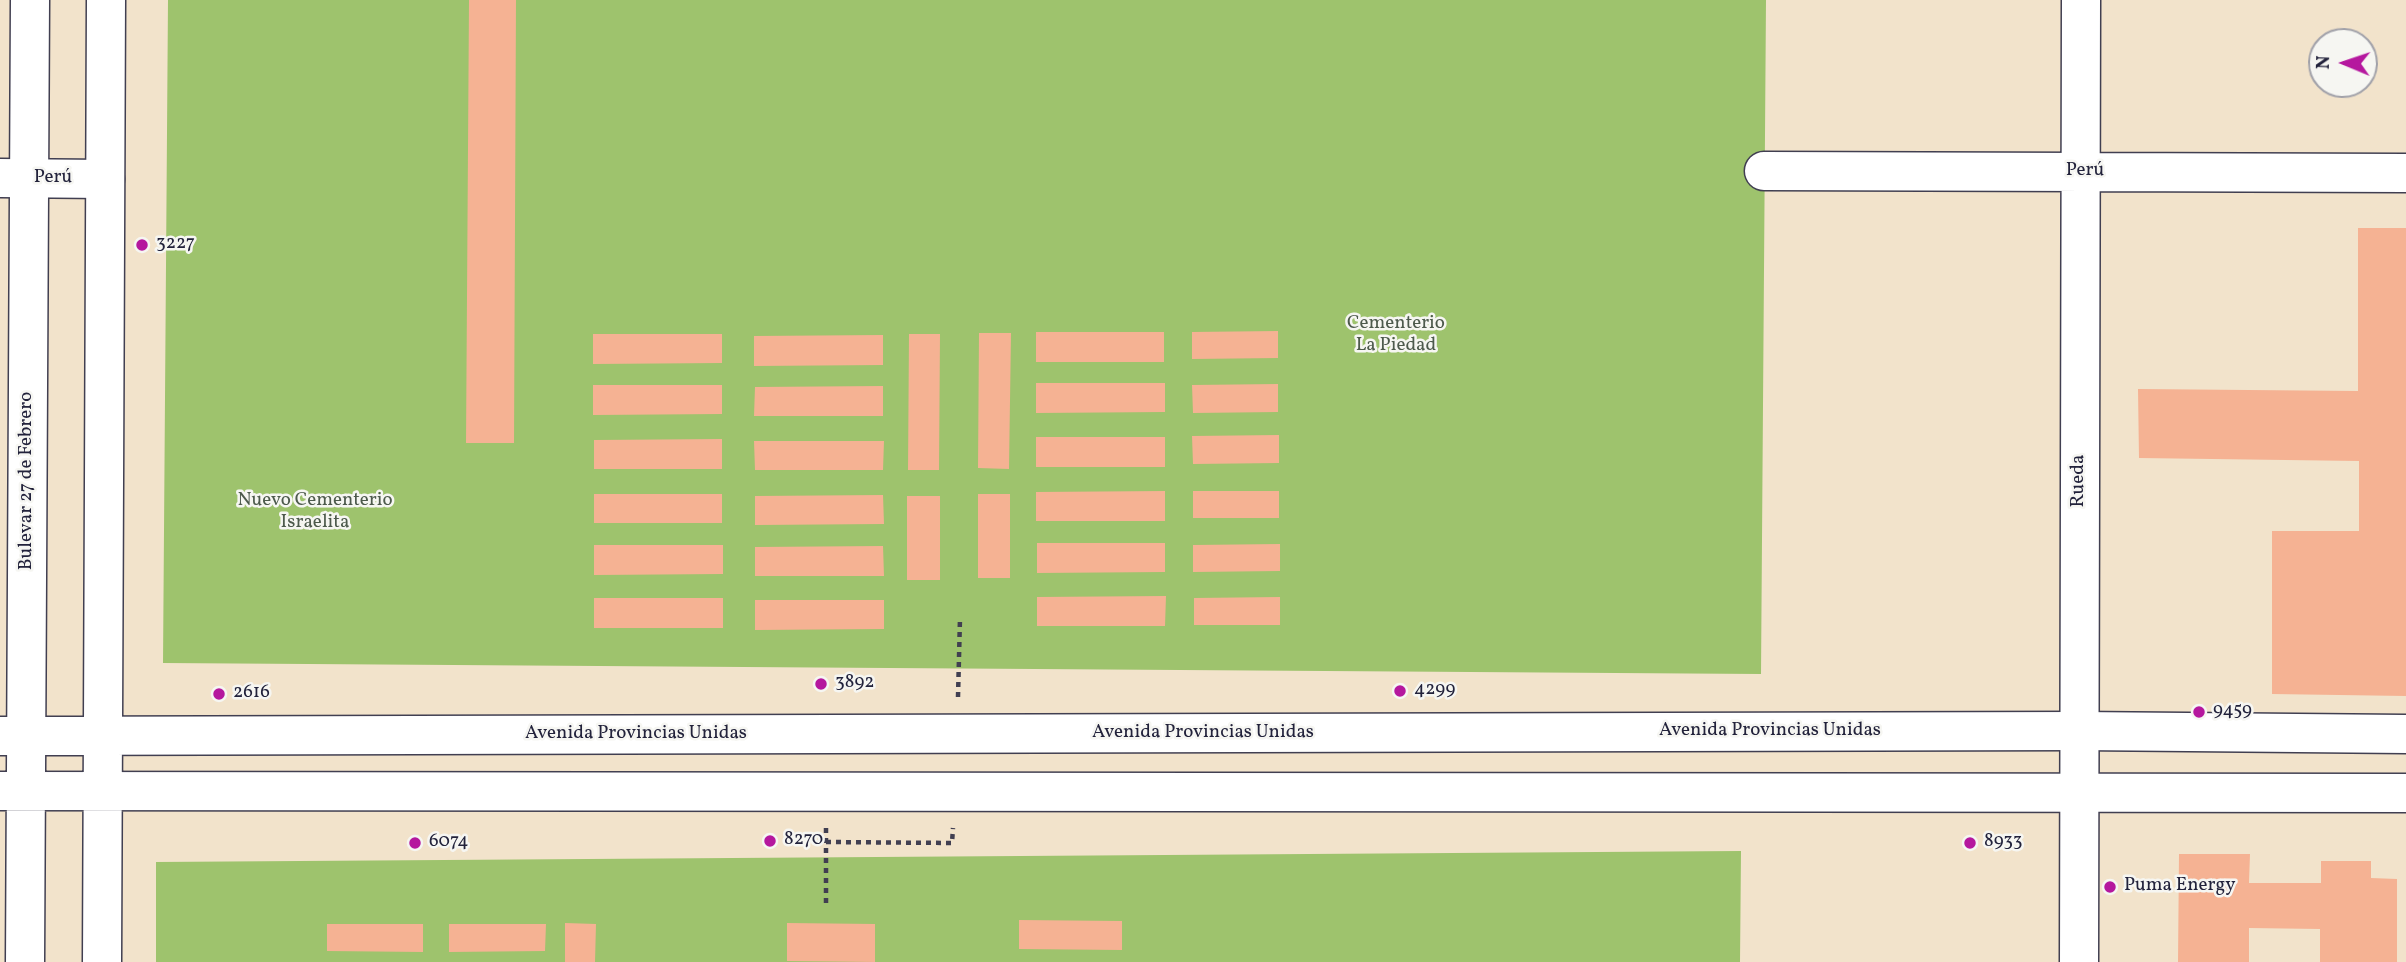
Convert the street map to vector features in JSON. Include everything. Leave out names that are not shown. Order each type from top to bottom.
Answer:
[{"type":"main road","name":"Bulevar 27 de Febrero","points":[[25,962],[13,791],[14,178],[30,0]]},
{"type":"main road","points":[[103,962],[106,0]]},
{"type":"main road","name":"Rueda","points":[[2079,962],[2081,0]]},
{"type":"main road","name":"Perú","points":[[1764,171],[2406,173]]},
{"type":"main road","name":"Perú","points":[[14,178],[105,179]]},
{"type":"main road","name":"Avenida Provincias Unidas","points":[[13,736],[2079,732],[2406,734]]},
{"type":"main road","points":[[13,791],[2406,793]]},
{"type":"path","points":[[960,618],[960,647]]},
{"type":"path","points":[[826,791],[826,903]]},
{"type":"green space","name":"Cementerio La Piedad","points":[[168,0],[1766,0],[1761,674],[163,663]]},
{"type":"green space","points":[[1741,851],[1740,962],[156,962],[156,862]]},
{"type":"building","points":[[469,0],[516,0],[514,443],[466,443]]},
{"type":"building","points":[[2358,228],[2406,228],[2406,696],[2272,694],[2272,531],[2359,531],[2359,461],[2139,458],[2138,389],[2358,391]]},
{"type":"building","points":[[1278,331],[1278,358],[1192,359],[1192,332]]},
{"type":"building","points":[[1036,332],[1164,332],[1164,362],[1036,362]]},
{"type":"building","points":[[979,333],[1011,333],[1009,469],[978,468]]},
{"type":"building","points":[[593,334],[722,334],[722,363],[593,364]]},
{"type":"building","points":[[909,334],[940,334],[939,470],[908,470]]},
{"type":"building","points":[[883,335],[883,365],[754,366],[754,336]]},
{"type":"building","points":[[1036,383],[1165,383],[1165,412],[1036,413]]},
{"type":"building","points":[[1278,384],[1278,412],[1193,413],[1192,385]]},
{"type":"building","points":[[593,385],[722,385],[722,414],[593,415]]},
{"type":"building","points":[[883,386],[883,416],[754,416],[755,387]]},
{"type":"building","points":[[1279,435],[1279,463],[1193,464],[1192,436]]},
{"type":"building","points":[[1036,437],[1165,437],[1165,467],[1036,467]]},
{"type":"building","points":[[722,439],[722,469],[594,469],[594,440]]},
{"type":"building","points":[[754,441],[884,441],[883,470],[755,470]]},
{"type":"building","points":[[1165,491],[1165,521],[1036,521],[1036,492]]},
{"type":"building","points":[[1193,491],[1279,491],[1279,518],[1193,518]]},
{"type":"building","points":[[594,494],[722,494],[722,523],[594,523]]},
{"type":"building","points":[[978,494],[1010,494],[1010,578],[978,578]]},
{"type":"building","points":[[883,495],[884,524],[755,525],[755,496]]},
{"type":"building","points":[[907,496],[940,496],[940,580],[907,580]]},
{"type":"building","points":[[1037,543],[1165,543],[1165,572],[1037,573]]},
{"type":"building","points":[[1280,544],[1280,571],[1193,572],[1193,545]]},
{"type":"building","points":[[594,545],[723,545],[723,574],[594,575]]},
{"type":"building","points":[[883,546],[884,576],[755,576],[755,547]]},
{"type":"building","points":[[1166,596],[1165,626],[1037,626],[1037,597]]},
{"type":"building","points":[[1280,597],[1280,625],[1194,625],[1194,598]]},
{"type":"building","points":[[594,598],[723,598],[723,628],[594,628]]},
{"type":"building","points":[[755,600],[884,600],[884,629],[755,630]]},
{"type":"building","points":[[2179,854],[2250,854],[2249,883],[2321,883],[2321,861],[2371,861],[2371,878],[2397,879],[2397,962],[2320,962],[2320,929],[2249,928],[2249,962],[2178,962]]},
{"type":"building","points":[[1019,920],[1122,921],[1122,950],[1019,949]]},
{"type":"building","points":[[565,923],[596,924],[595,962],[565,962]]},
{"type":"building","points":[[787,923],[875,924],[875,962],[787,961]]},
{"type":"building","points":[[327,924],[423,924],[423,952],[327,951]]},
{"type":"building","points":[[449,924],[546,924],[545,951],[449,952]]},
{"type":"place","name":"3227","points":[[142,245]]},
{"type":"place","name":"3892","points":[[821,684]]},
{"type":"place","name":"4299","points":[[1400,691]]},
{"type":"place","name":"2616","points":[[219,694]]},
{"type":"place","name":"9459","points":[[2199,712]]},
{"type":"place","name":"8270","points":[[770,841]]},
{"type":"place","name":"6074","points":[[415,843]]},
{"type":"place","name":"8933","points":[[1970,843]]},
{"type":"place","name":"Puma Energy","points":[[2110,887]]},
{"type":"park label","name":"Nuevo Cementerio Israelita","points":[[315,513]]}]
